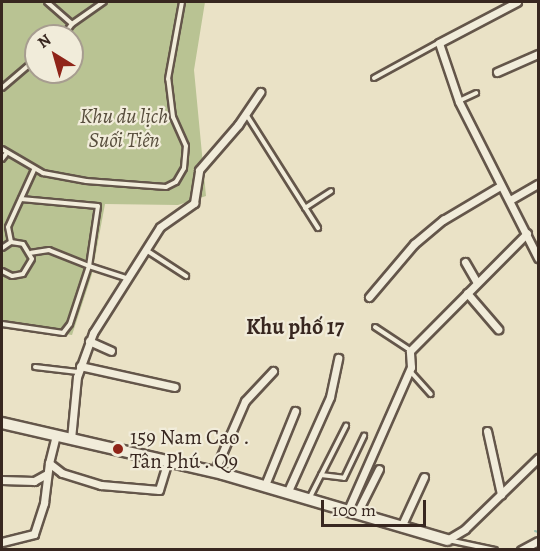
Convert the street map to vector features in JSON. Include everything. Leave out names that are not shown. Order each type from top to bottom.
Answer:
[{"type":"street","points":[[517,2],[439,43],[459,102],[538,258]]},
{"type":"street","points":[[497,72],[538,54]]},
{"type":"street","points":[[71,439],[79,369],[89,341],[160,227],[194,203],[199,170],[246,114],[260,92]]},
{"type":"street","points":[[510,200],[538,184]]},
{"type":"street","points":[[369,297],[414,244],[443,220],[500,186]]},
{"type":"street","points":[[352,512],[410,371],[410,351],[420,337],[527,233]]},
{"type":"street","points":[[465,262],[477,283]]},
{"type":"street","points":[[467,293],[498,329]]},
{"type":"street","points":[[89,341],[111,351]]},
{"type":"street","points":[[288,491],[330,397],[338,358]]},
{"type":"street","points":[[79,369],[175,387]]},
{"type":"street","points":[[214,472],[245,401],[273,371]]},
{"type":"street","points":[[265,485],[295,411]]},
{"type":"street","points":[[2,423],[288,491],[447,540],[465,529],[538,458]]},
{"type":"street","points":[[487,431],[501,494]]},
{"type":"street","points":[[2,542],[34,534],[44,503],[45,475],[56,435]]},
{"type":"street","points":[[49,463],[62,473],[101,485],[159,490],[168,461]]},
{"type":"street","points":[[352,512],[379,469]]},
{"type":"street","points":[[4,483],[39,481],[45,475]]},
{"type":"street","points":[[401,527],[424,477]]},
{"type":"street","points":[[522,549],[538,541]]},
{"type":"lane","points":[[47,2],[72,24],[104,2]]},
{"type":"lane","points":[[2,149],[6,154],[34,170],[86,181],[166,187],[176,182],[184,168],[186,146],[173,117],[168,79],[182,2]]},
{"type":"lane","points":[[374,78],[439,43]]},
{"type":"lane","points":[[2,88],[24,69]]},
{"type":"lane","points":[[459,102],[476,93]]},
{"type":"lane","points":[[246,114],[318,228]]},
{"type":"lane","points":[[2,159],[6,154]]},
{"type":"lane","points":[[11,242],[9,227],[34,170]]},
{"type":"lane","points":[[305,208],[332,191]]},
{"type":"lane","points":[[2,324],[63,333],[70,324],[89,266],[98,206],[21,199]]},
{"type":"lane","points":[[2,248],[11,242],[23,244],[30,253],[31,265],[23,274],[12,276],[2,271]]},
{"type":"lane","points":[[30,253],[49,250],[129,280]]},
{"type":"lane","points":[[146,250],[186,276]]},
{"type":"lane","points":[[375,327],[410,351]]},
{"type":"lane","points":[[35,367],[79,369]]},
{"type":"lane","points":[[410,371],[431,394]]},
{"type":"lane","points":[[310,497],[346,426]]},
{"type":"lane","points":[[321,475],[344,478],[364,436]]},
{"type":"lane","points":[[447,540],[495,549]]},
{"type":"green space","name":"Khu du lịch Suối Tiên","points":[[2,2],[205,2],[194,70],[206,196],[178,205],[105,204],[92,274],[72,335],[2,325]]},
{"type":"place","name":"159 Nam Cao . Tân Phú . Q9","points":[[118,449]]},
{"type":"district","name":"Khu phố 17","points":[[295,328]]}]
